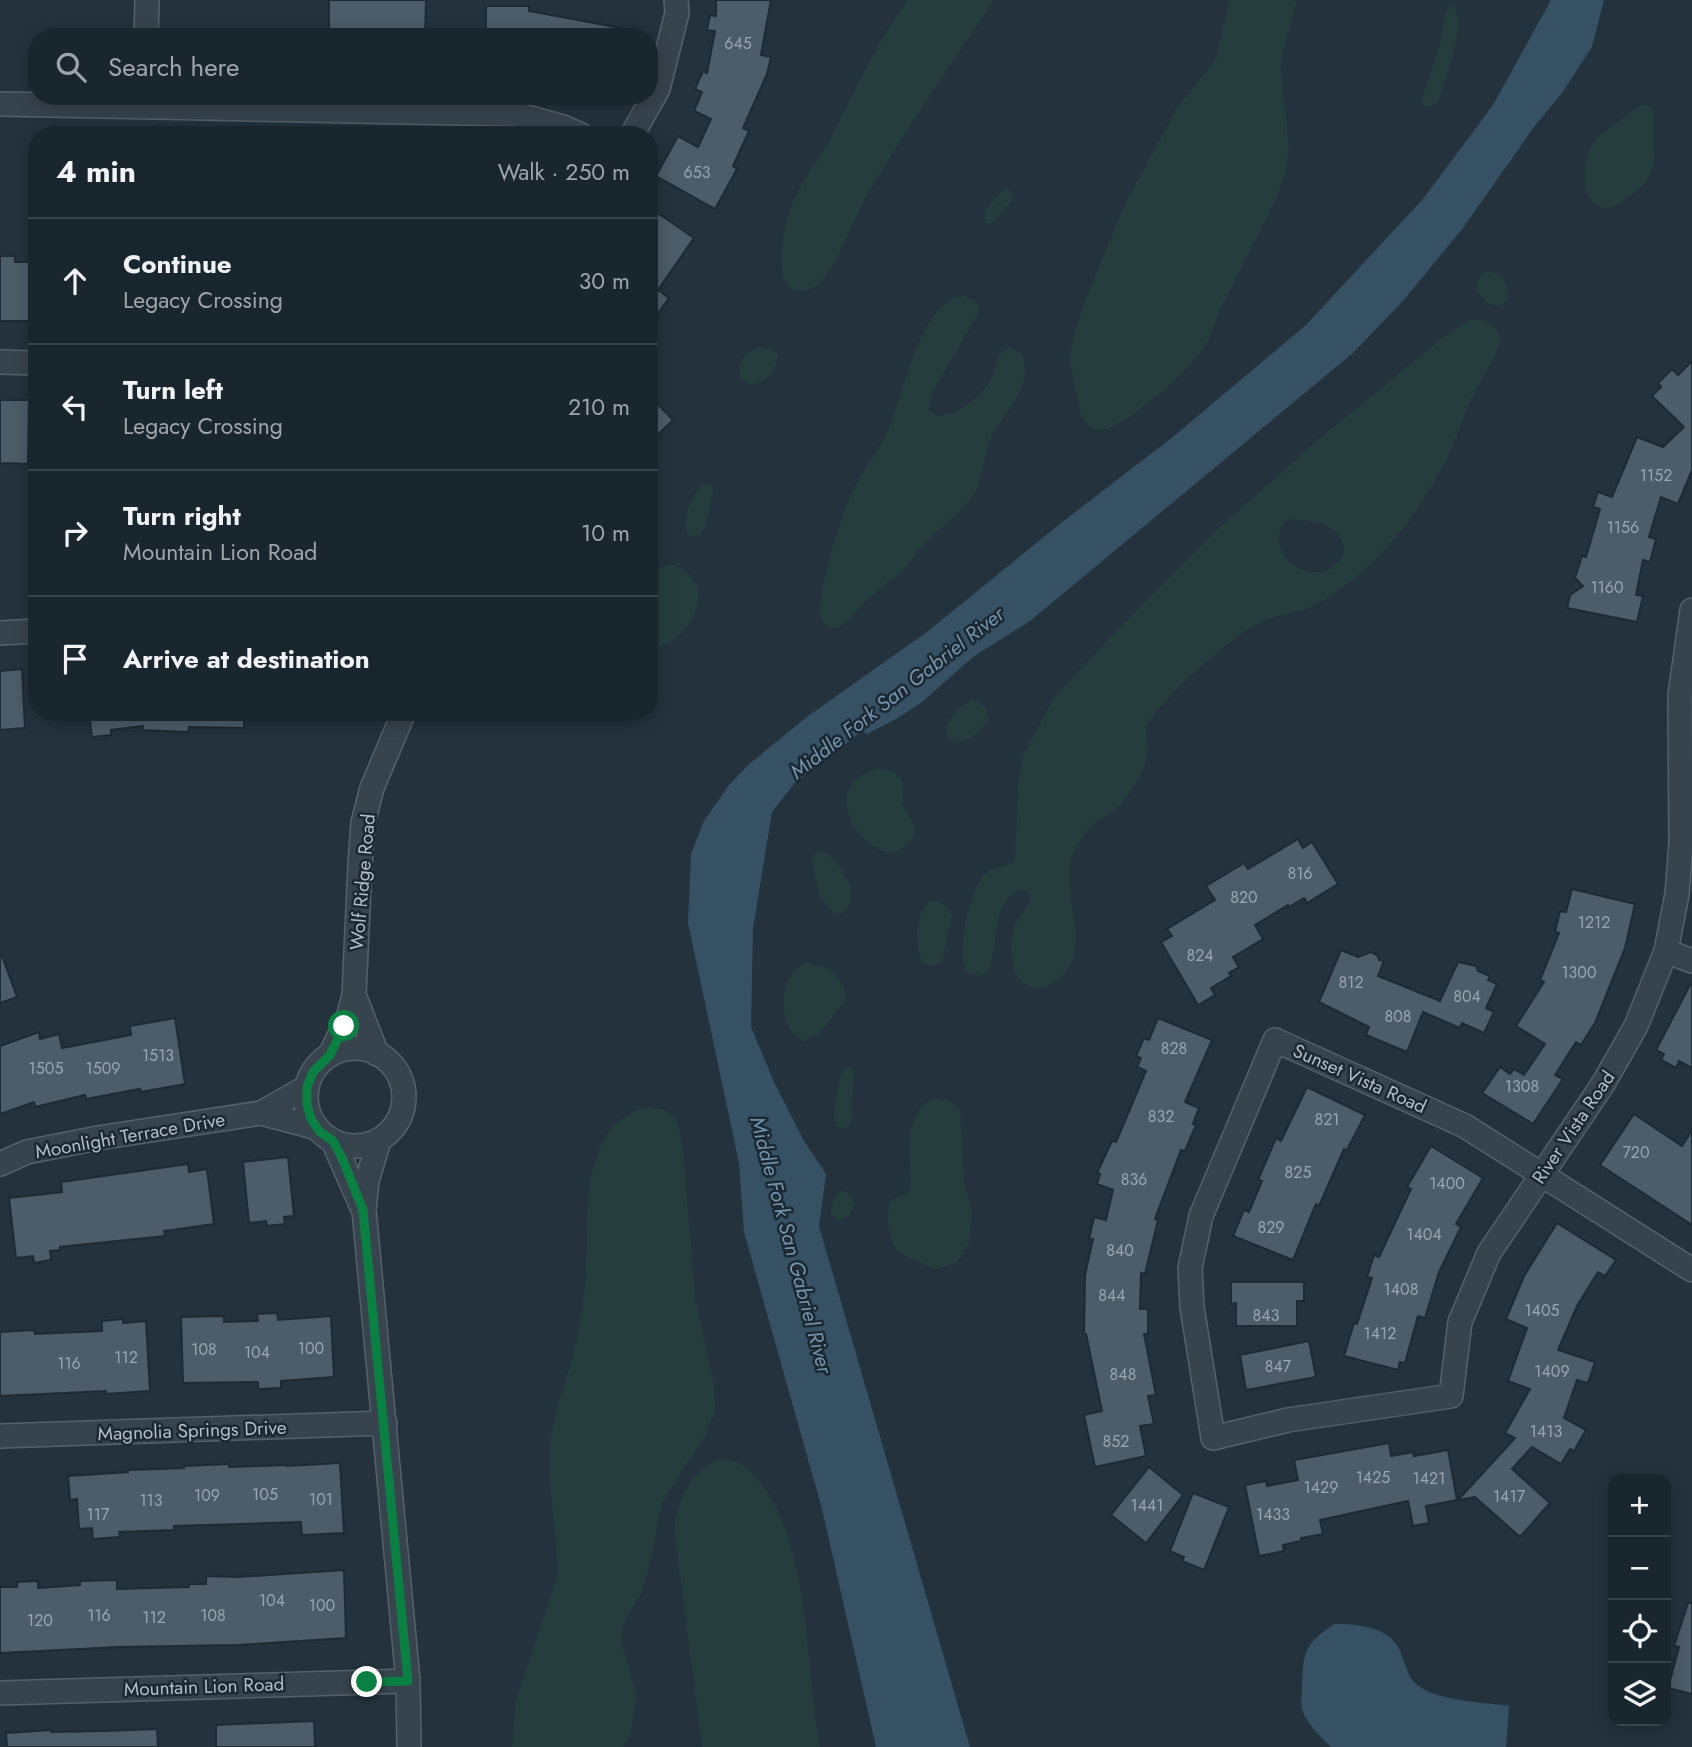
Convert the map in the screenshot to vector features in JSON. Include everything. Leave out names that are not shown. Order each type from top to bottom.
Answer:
[{"type":"street","points":[[146,28],[147,0]]},
{"type":"street","points":[[658,89],[677,13],[676,0]]},
{"type":"street","points":[[0,104],[28,104]]},
{"type":"street","points":[[238,105],[516,114],[559,126]]},
{"type":"street","points":[[637,126],[649,105]]},
{"type":"street","points":[[0,362],[28,363]]},
{"type":"street","name":"River Vista Road","points":[[1213,1438],[1288,1420],[1451,1396],[1460,1322],[1489,1253],[1604,1084],[1636,1026],[1666,951],[1677,894],[1681,843],[1692,610]]},
{"type":"street","points":[[0,633],[28,631]]},
{"type":"street","name":"Wolf Ridge Road","points":[[377,1054],[354,995],[363,823],[372,788],[400,721]]},
{"type":"street","points":[[1666,951],[1692,961]]},
{"type":"street","points":[[354,995],[348,1018],[330,1055],[313,1072],[307,1087],[307,1104],[311,1119],[325,1135],[354,1183],[363,1210],[408,1681],[409,1747]]},
{"type":"street","name":"Sunset Vista Road","points":[[1213,1438],[1192,1307],[1190,1268],[1201,1216],[1275,1040],[1465,1126],[1692,1270]]},
{"type":"street","points":[[325,1135],[356,1146],[379,1141],[391,1131],[400,1118],[404,1102],[404,1086],[397,1071],[386,1058],[355,1048],[330,1055]]},
{"type":"street","name":"Moonlight Terrace Drive","points":[[0,1164],[27,1152],[62,1145],[261,1113],[307,1087]]},
{"type":"street","name":"Moonlight Terrace Drive","points":[[261,1113],[325,1135]]},
{"type":"street","points":[[363,1210],[379,1141]]},
{"type":"street","name":"Magnolia Springs Drive","points":[[0,1436],[384,1423]]},
{"type":"street","name":"Mountain Lion Road","points":[[0,1693],[408,1681]]},
{"type":"green space","points":[[908,0],[994,0],[872,186],[831,268],[814,287],[803,291],[795,290],[787,284],[781,263],[786,222],[793,202],[827,146],[876,50]]},
{"type":"green space","points":[[1229,0],[1297,0],[1280,64],[1289,146],[1286,172],[1278,195],[1220,310],[1207,344],[1167,388],[1131,416],[1108,429],[1097,430],[1091,428],[1082,418],[1078,404],[1070,359],[1075,329],[1126,202],[1178,106],[1216,59]]},
{"type":"green space","points":[[1450,6],[1454,7],[1457,16],[1456,40],[1438,102],[1429,107],[1423,105],[1422,98],[1441,41],[1445,14]]},
{"type":"green space","points":[[1645,105],[1651,107],[1654,118],[1652,170],[1643,184],[1631,195],[1613,206],[1602,208],[1594,204],[1585,184],[1591,147],[1603,133]]},
{"type":"green space","points":[[1006,188],[1013,193],[1012,201],[992,223],[986,224],[987,209]]},
{"type":"green space","points":[[1492,271],[1503,279],[1509,291],[1507,300],[1501,306],[1488,304],[1476,290],[1480,277]]},
{"type":"green space","points":[[964,296],[979,305],[977,316],[933,391],[928,410],[943,415],[972,401],[987,387],[1000,353],[1010,348],[1021,353],[1025,365],[1025,376],[1018,396],[993,434],[978,487],[968,502],[921,547],[903,570],[847,621],[841,626],[829,627],[821,619],[819,607],[832,548],[847,504],[888,430],[925,331],[936,313],[949,301]]},
{"type":"green space","points":[[1481,320],[1494,327],[1499,335],[1499,346],[1470,402],[1437,477],[1397,536],[1364,570],[1326,599],[1310,607],[1261,622],[1233,640],[1199,668],[1155,713],[1146,731],[1147,757],[1137,782],[1120,805],[1090,828],[1073,855],[1069,881],[1076,934],[1072,960],[1066,971],[1058,980],[1039,988],[1021,982],[1015,972],[1011,951],[1013,931],[1030,901],[1027,891],[1020,889],[1010,896],[1000,915],[988,972],[979,976],[967,973],[963,951],[970,906],[986,873],[1015,859],[1018,785],[1023,755],[1055,696],[1220,527],[1320,438],[1451,331],[1468,321]],"holes":[[[1288,520],[1318,523],[1335,532],[1344,547],[1343,557],[1331,568],[1317,572],[1304,570],[1293,564],[1284,555],[1279,543],[1280,531]]]},
{"type":"green space","points":[[762,347],[777,353],[776,366],[765,380],[747,384],[739,374],[740,364],[748,353]]},
{"type":"green space","points":[[703,484],[711,486],[713,494],[704,529],[700,535],[691,537],[685,525],[686,518],[691,502]]},
{"type":"green space","points":[[673,565],[687,573],[697,588],[698,599],[696,611],[682,632],[672,641],[658,646],[658,569]]},
{"type":"green space","points":[[973,698],[986,708],[989,720],[970,739],[955,743],[947,735],[945,727],[959,709]]},
{"type":"green space","points":[[878,769],[894,771],[903,782],[903,804],[915,829],[913,838],[905,847],[891,852],[877,848],[863,838],[853,824],[847,808],[848,792],[858,778]]},
{"type":"green space","points":[[817,851],[824,851],[831,857],[848,882],[851,900],[848,908],[841,914],[833,913],[820,896],[812,863]]},
{"type":"green space","points":[[930,901],[943,904],[949,908],[952,915],[942,962],[933,967],[922,962],[917,939],[921,913]]},
{"type":"green space","points":[[805,964],[820,966],[833,973],[842,984],[846,999],[820,1033],[803,1041],[794,1035],[788,1025],[783,1002],[789,979]]},
{"type":"green space","points":[[844,1068],[854,1070],[851,1122],[848,1127],[841,1128],[835,1122],[836,1097],[839,1079]]},
{"type":"green space","points":[[933,1098],[949,1100],[960,1110],[964,1183],[972,1210],[969,1245],[957,1262],[937,1269],[897,1250],[888,1220],[890,1202],[911,1189],[912,1127],[923,1106]]},
{"type":"green space","points":[[646,1107],[669,1113],[677,1123],[681,1138],[695,1298],[714,1385],[715,1411],[706,1434],[662,1503],[649,1569],[640,1596],[623,1628],[621,1641],[637,1697],[631,1733],[623,1747],[512,1747],[516,1701],[557,1578],[550,1487],[550,1441],[580,1322],[585,1282],[589,1189],[598,1153],[611,1130],[623,1118]]},
{"type":"green space","points":[[840,1191],[848,1192],[855,1202],[849,1216],[839,1220],[832,1216],[831,1209]]},
{"type":"green space","points":[[721,1459],[739,1463],[754,1475],[773,1500],[786,1531],[803,1604],[820,1747],[702,1747],[674,1528],[679,1506],[688,1486],[702,1470]]},
{"type":"water","name":"Middle Fork San Gabriel River","points":[[1551,0],[1604,0],[1592,47],[1562,93],[1534,127],[1463,228],[1402,302],[1353,353],[1030,621],[973,657],[922,702],[898,718],[867,734],[862,731],[794,784],[772,812],[753,929],[751,1027],[774,1082],[804,1141],[826,1174],[819,1226],[970,1747],[876,1747],[822,1509],[744,1232],[739,1163],[688,923],[691,854],[704,821],[729,785],[748,765],[808,716],[927,632],[1174,436],[1306,325],[1423,199],[1493,105]]},
{"type":"water","points":[[1334,1624],[1378,1630],[1393,1640],[1411,1678],[1422,1688],[1445,1697],[1509,1706],[1506,1747],[1331,1747],[1308,1722],[1301,1701],[1304,1658],[1307,1651],[1316,1638]]},
{"type":"building","points":[[329,0],[426,0],[425,28],[329,28]]},
{"type":"building","points":[[716,0],[771,0],[761,55],[771,57],[767,74],[743,128],[749,131],[733,166],[737,169],[715,209],[658,177],[658,172],[678,136],[698,147],[711,119],[694,111],[702,92],[695,89],[703,71],[707,73],[715,31],[707,30],[710,15],[716,16]]},
{"type":"building","points":[[486,6],[529,6],[529,11],[621,28],[486,28]]},
{"type":"building","points":[[658,213],[694,238],[658,290]]},
{"type":"building","points":[[0,256],[15,256],[15,262],[28,262],[28,321],[0,321]]},
{"type":"building","points":[[658,290],[669,298],[658,313]]},
{"type":"building","points":[[1692,361],[1692,470],[1678,504],[1661,497],[1649,537],[1656,539],[1650,562],[1643,560],[1636,595],[1643,596],[1637,622],[1567,608],[1570,595],[1583,586],[1575,578],[1582,556],[1586,557],[1600,509],[1593,507],[1598,492],[1612,497],[1637,437],[1663,447],[1684,427],[1652,396],[1661,387],[1658,383],[1672,369],[1678,375]]},
{"type":"building","points":[[0,400],[28,400],[28,464],[0,463]]},
{"type":"building","points":[[658,404],[673,420],[658,434]]},
{"type":"building","points":[[22,669],[25,728],[0,730],[0,671]]},
{"type":"building","points":[[90,721],[244,721],[244,728],[189,727],[188,732],[142,730],[143,726],[111,730],[111,735],[92,737]]},
{"type":"building","points":[[1298,839],[1303,848],[1312,842],[1338,884],[1307,903],[1304,898],[1289,907],[1288,905],[1255,925],[1263,939],[1233,957],[1239,967],[1229,973],[1231,976],[1211,988],[1215,995],[1198,1005],[1161,942],[1172,936],[1167,929],[1215,900],[1206,886],[1244,863],[1248,869]]},
{"type":"building","points":[[1572,889],[1635,904],[1625,948],[1595,1023],[1581,1045],[1576,1042],[1555,1075],[1563,1079],[1533,1124],[1482,1093],[1500,1067],[1510,1074],[1514,1069],[1524,1075],[1545,1044],[1516,1026],[1544,982],[1540,980],[1559,933],[1555,932],[1560,911],[1566,912]]},
{"type":"building","points":[[1341,950],[1358,957],[1371,952],[1377,955],[1379,960],[1384,961],[1378,976],[1440,1001],[1458,962],[1476,966],[1478,971],[1490,976],[1488,980],[1497,984],[1486,1008],[1494,1012],[1484,1033],[1462,1023],[1460,1028],[1423,1012],[1407,1052],[1366,1035],[1369,1027],[1319,1002]]},
{"type":"building","points":[[2,956],[17,997],[0,1003],[0,957]]},
{"type":"building","points":[[1692,981],[1692,1068],[1679,1061],[1676,1068],[1661,1060],[1664,1054],[1656,1050]]},
{"type":"building","points":[[175,1018],[185,1084],[86,1099],[85,1095],[35,1107],[34,1102],[0,1114],[0,1046],[39,1032],[40,1039],[59,1034],[62,1048],[131,1035],[130,1026]]},
{"type":"building","points":[[1158,1018],[1212,1040],[1185,1102],[1199,1108],[1193,1124],[1196,1125],[1185,1151],[1181,1150],[1155,1219],[1158,1220],[1145,1274],[1141,1273],[1140,1309],[1148,1309],[1148,1334],[1144,1334],[1156,1395],[1148,1396],[1154,1424],[1140,1426],[1146,1456],[1095,1467],[1084,1415],[1102,1411],[1084,1334],[1085,1275],[1093,1239],[1089,1239],[1094,1217],[1106,1220],[1113,1190],[1097,1184],[1100,1174],[1097,1173],[1112,1141],[1116,1142],[1146,1071],[1137,1067],[1141,1058],[1136,1056],[1144,1038],[1149,1040]]},
{"type":"building","points":[[1307,1087],[1365,1115],[1347,1150],[1344,1149],[1319,1206],[1316,1204],[1293,1260],[1233,1236],[1244,1210],[1249,1212],[1262,1181],[1258,1180],[1276,1138],[1281,1141]]},
{"type":"building","points":[[1634,1114],[1682,1146],[1692,1130],[1692,1225],[1600,1165]]},
{"type":"building","points":[[1431,1146],[1483,1178],[1456,1224],[1461,1227],[1439,1272],[1425,1318],[1418,1316],[1405,1363],[1400,1362],[1398,1370],[1344,1356],[1372,1278],[1367,1277],[1374,1255],[1379,1257],[1411,1189],[1407,1187]]},
{"type":"building","points":[[288,1157],[294,1216],[284,1217],[285,1224],[267,1226],[266,1221],[249,1223],[243,1162]]},
{"type":"building","points":[[188,1164],[189,1172],[207,1169],[214,1224],[164,1231],[165,1236],[60,1247],[60,1250],[50,1251],[51,1260],[34,1263],[33,1256],[16,1258],[9,1198],[62,1192],[61,1182]]},
{"type":"building","points":[[1557,1223],[1616,1260],[1605,1276],[1598,1272],[1577,1306],[1558,1350],[1595,1362],[1588,1383],[1577,1380],[1564,1418],[1586,1430],[1574,1451],[1570,1449],[1561,1464],[1532,1447],[1512,1469],[1550,1503],[1520,1537],[1475,1497],[1458,1500],[1515,1438],[1505,1433],[1530,1389],[1508,1381],[1527,1328],[1506,1319],[1524,1276]]},
{"type":"building","points":[[1231,1282],[1304,1282],[1304,1301],[1297,1301],[1297,1326],[1236,1326],[1236,1303],[1231,1304]]},
{"type":"building","points":[[277,1313],[278,1320],[331,1316],[334,1377],[281,1381],[281,1388],[258,1389],[258,1382],[183,1383],[181,1317],[224,1316],[224,1322],[258,1321],[257,1314]]},
{"type":"building","points":[[123,1319],[123,1323],[146,1321],[150,1391],[0,1396],[0,1332],[34,1330],[35,1334],[102,1331],[102,1321]]},
{"type":"building","points":[[1309,1341],[1316,1377],[1246,1390],[1240,1355]]},
{"type":"building","points":[[1389,1443],[1391,1456],[1413,1452],[1414,1456],[1448,1450],[1457,1500],[1426,1506],[1429,1523],[1413,1526],[1408,1501],[1320,1520],[1323,1534],[1283,1545],[1284,1551],[1259,1556],[1245,1485],[1266,1481],[1267,1486],[1298,1480],[1294,1460]]},
{"type":"building","points":[[340,1463],[344,1533],[302,1535],[301,1522],[174,1526],[174,1530],[119,1532],[120,1537],[93,1539],[92,1528],[79,1529],[77,1499],[70,1500],[68,1476],[184,1466]]},
{"type":"building","points":[[1149,1467],[1183,1495],[1146,1543],[1111,1515]]},
{"type":"building","points":[[1193,1493],[1229,1507],[1204,1570],[1182,1561],[1184,1557],[1170,1551]]},
{"type":"building","points":[[344,1570],[346,1638],[238,1645],[0,1653],[0,1587],[17,1587],[17,1582],[38,1581],[38,1588],[80,1585],[80,1581],[117,1580],[117,1589],[189,1587],[189,1584],[206,1584],[206,1576],[237,1577]]},
{"type":"building","points":[[1688,1603],[1692,1603],[1692,1694],[1671,1689],[1671,1677],[1679,1647],[1674,1646]]},
{"type":"building","points":[[314,1721],[315,1747],[216,1747],[216,1725]]},
{"type":"building","points":[[157,1729],[158,1747],[7,1747],[6,1733]]},
{"type":"route","points":[[344,1026],[330,1055],[313,1072],[307,1087],[307,1104],[311,1119],[320,1132],[333,1141],[342,1158],[363,1210],[408,1681],[367,1682]]}]
